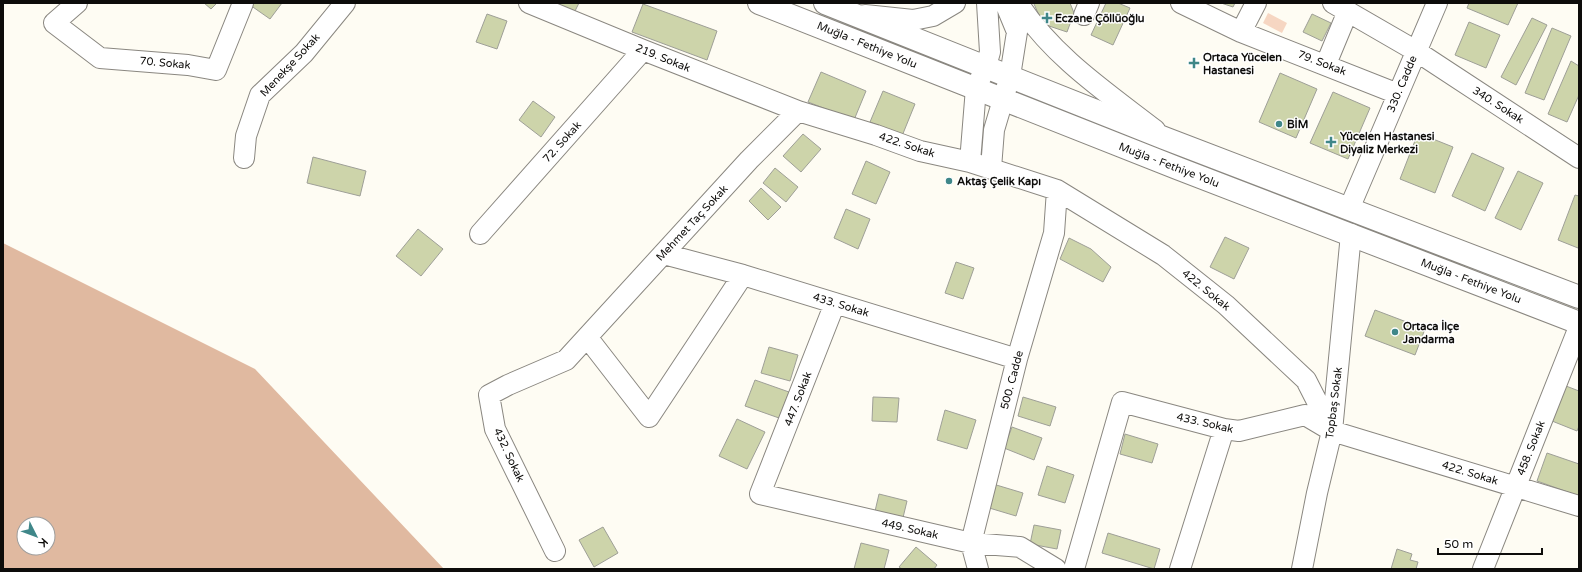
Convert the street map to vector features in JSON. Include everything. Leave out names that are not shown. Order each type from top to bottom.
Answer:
[{"type":"highway","name":"Muğla - Fethiye Yolu","points":[[759,3],[1177,168],[1579,323]]},
{"type":"highway","points":[[825,3],[1164,138],[1579,297]]},
{"type":"street","name":"70. Sokak","points":[[77,3],[54,23],[100,58],[188,65],[216,70],[243,3]]},
{"type":"street","name":"219. Sokak","points":[[529,3],[798,111]]},
{"type":"street","points":[[855,14],[913,20],[933,16],[955,3]]},
{"type":"street","points":[[970,162],[976,88],[986,66],[990,52],[987,3]]},
{"type":"street","points":[[991,168],[994,130],[1010,76],[1017,32],[1006,3]]},
{"type":"street","points":[[1018,3],[1026,16],[1083,75],[1164,138]]},
{"type":"street","name":"79. Sokak","points":[[1181,3],[1241,32],[1326,64],[1398,94]]},
{"type":"street","points":[[1241,32],[1256,3]]},
{"type":"street","name":"330. Cadde","points":[[1349,209],[1437,3]]},
{"type":"street","name":"Menekşe Sokak","points":[[244,158],[246,136],[260,95],[304,53],[336,6]]},
{"type":"street","points":[[1326,64],[1340,7]]},
{"type":"street","name":"340. Sokak","points":[[1340,7],[1416,51],[1579,158]]},
{"type":"street","name":"72. Sokak","points":[[480,234],[643,50]]},
{"type":"street","name":"422. Sokak","points":[[798,111],[876,135],[920,152],[970,162],[1057,190],[1163,255],[1226,305],[1306,380],[1332,431],[1579,506]]},
{"type":"street","name":"Mehmet Taç Sokak","points":[[587,337],[749,160],[798,111]]},
{"type":"street","name":"500. Cadde","points":[[978,569],[971,543],[1017,359],[1054,233],[1057,190]]},
{"type":"street","name":"Topbaş Sokak","points":[[1302,569],[1317,493],[1332,431],[1351,234]]},
{"type":"street","name":"433. Sokak","points":[[664,254],[742,275],[1017,359]]},
{"type":"street","points":[[587,337],[648,417],[742,275]]},
{"type":"street","name":"447. Sokak","points":[[760,494],[835,303]]},
{"type":"street","name":"458. Sokak","points":[[1483,569],[1579,327]]},
{"type":"street","name":"432. Sokak","points":[[555,551],[495,429],[489,396],[508,385],[566,360],[587,337]]},
{"type":"street","name":"433. Sokak","points":[[1074,569],[1122,402],[1224,430],[1239,431],[1305,415],[1332,431]]},
{"type":"street","points":[[1180,569],[1224,430]]},
{"type":"street","name":"449. Sokak","points":[[760,494],[971,543],[1020,547],[1056,569]]},
{"type":"shaded area","points":[[1268,13],[1287,23],[1282,33],[1263,23]]},
{"type":"shaded area","points":[[3,243],[255,369],[444,569],[3,569]]},
{"type":"building","points":[[204,3],[217,3],[211,9]]},
{"type":"building","points":[[251,3],[282,3],[270,19],[250,5]]},
{"type":"building","points":[[550,3],[579,3],[574,13]]},
{"type":"building","points":[[1070,3],[1074,13],[1067,32],[1043,24],[1034,4]]},
{"type":"building","points":[[1106,3],[1118,3],[1130,8],[1113,45],[1091,35]]},
{"type":"building","points":[[1221,3],[1235,3],[1233,7]]},
{"type":"building","points":[[1469,3],[1518,3],[1508,25],[1467,8]]},
{"type":"building","points":[[643,4],[717,31],[707,60],[632,32]]},
{"type":"building","points":[[487,14],[507,21],[497,49],[476,42]]},
{"type":"building","points":[[1312,14],[1331,23],[1322,41],[1303,32]]},
{"type":"building","points":[[1532,18],[1547,25],[1516,85],[1501,77]]},
{"type":"building","points":[[1469,22],[1500,35],[1486,68],[1455,55]]},
{"type":"building","points":[[1552,28],[1571,36],[1544,100],[1525,93]]},
{"type":"building","points":[[1571,61],[1579,66],[1579,95],[1567,122],[1548,114]]},
{"type":"building","points":[[821,72],[866,91],[854,120],[808,102]]},
{"type":"building","points":[[1280,73],[1317,89],[1296,138],[1259,122]]},
{"type":"building","points":[[883,91],[915,104],[902,136],[870,122]]},
{"type":"building","points":[[1333,92],[1370,108],[1348,159],[1310,143]]},
{"type":"building","points":[[533,101],[555,117],[541,137],[519,120]]},
{"type":"building","points":[[1418,133],[1453,147],[1435,193],[1400,179]]},
{"type":"building","points":[[803,134],[821,149],[801,172],[783,156]]},
{"type":"building","points":[[1472,153],[1504,168],[1485,211],[1452,196]]},
{"type":"building","points":[[313,157],[366,171],[360,196],[307,183]]},
{"type":"building","points":[[866,161],[890,172],[876,204],[852,194]]},
{"type":"building","points":[[775,168],[798,187],[786,202],[763,183]]},
{"type":"building","points":[[1518,171],[1543,183],[1521,230],[1495,218]]},
{"type":"building","points":[[761,188],[781,207],[768,220],[749,201]]},
{"type":"building","points":[[1575,195],[1579,196],[1578,248],[1558,240]]},
{"type":"building","points":[[846,209],[870,219],[858,249],[834,238]]},
{"type":"building","points":[[418,229],[443,249],[421,276],[396,256]]},
{"type":"building","points":[[1225,237],[1249,248],[1234,279],[1210,267]]},
{"type":"building","points":[[1069,238],[1091,249],[1111,267],[1103,282],[1060,259]]},
{"type":"building","points":[[956,262],[974,268],[963,299],[945,293]]},
{"type":"building","name":"Ortaca İlçe Jandarma","points":[[1375,310],[1425,329],[1415,355],[1365,336]]},
{"type":"building","points":[[769,347],[798,355],[790,381],[761,373]]},
{"type":"building","points":[[755,380],[789,392],[779,418],[745,406]]},
{"type":"building","points":[[1566,386],[1579,391],[1579,426],[1577,431],[1552,421]]},
{"type":"building","points":[[873,397],[899,398],[897,422],[872,421]]},
{"type":"building","points":[[1023,397],[1056,407],[1050,426],[1018,416]]},
{"type":"building","points":[[945,410],[976,420],[967,449],[937,440]]},
{"type":"building","points":[[737,419],[765,432],[747,469],[719,456]]},
{"type":"building","points":[[1012,427],[1042,438],[1034,460],[1004,448]]},
{"type":"building","points":[[1125,434],[1158,444],[1152,463],[1120,454]]},
{"type":"building","points":[[1547,453],[1579,464],[1579,496],[1537,481]]},
{"type":"building","points":[[1047,466],[1074,475],[1065,503],[1038,495]]},
{"type":"building","points":[[993,484],[1023,493],[1016,516],[986,507]]},
{"type":"building","points":[[879,494],[907,501],[901,526],[873,520]]},
{"type":"building","points":[[1034,525],[1061,530],[1057,549],[1030,544]]},
{"type":"building","points":[[603,527],[618,553],[594,567],[579,540]]},
{"type":"building","points":[[1108,533],[1160,549],[1154,569],[1102,553]]},
{"type":"building","points":[[861,543],[889,550],[884,569],[854,569]]},
{"type":"building","points":[[916,547],[937,565],[934,569],[902,569],[899,567]]},
{"type":"building","points":[[1397,549],[1412,554],[1410,560],[1418,562],[1416,569],[1391,569]]},
{"type":"place","name":"Eczane Çöllüoğlu","points":[[1047,18]]},
{"type":"place","name":"Ortaca Yücelen Hastanesi","points":[[1194,63]]},
{"type":"place","name":"BİM","points":[[1279,124]]},
{"type":"place","name":"Yücelen Hastanesi Diyaliz Merkezi","points":[[1331,142]]},
{"type":"place","name":"Aktaş Çelik Kapı","points":[[949,181]]},
{"type":"place","name":"Ortaca İlçe Jandarma","points":[[1395,332]]}]
